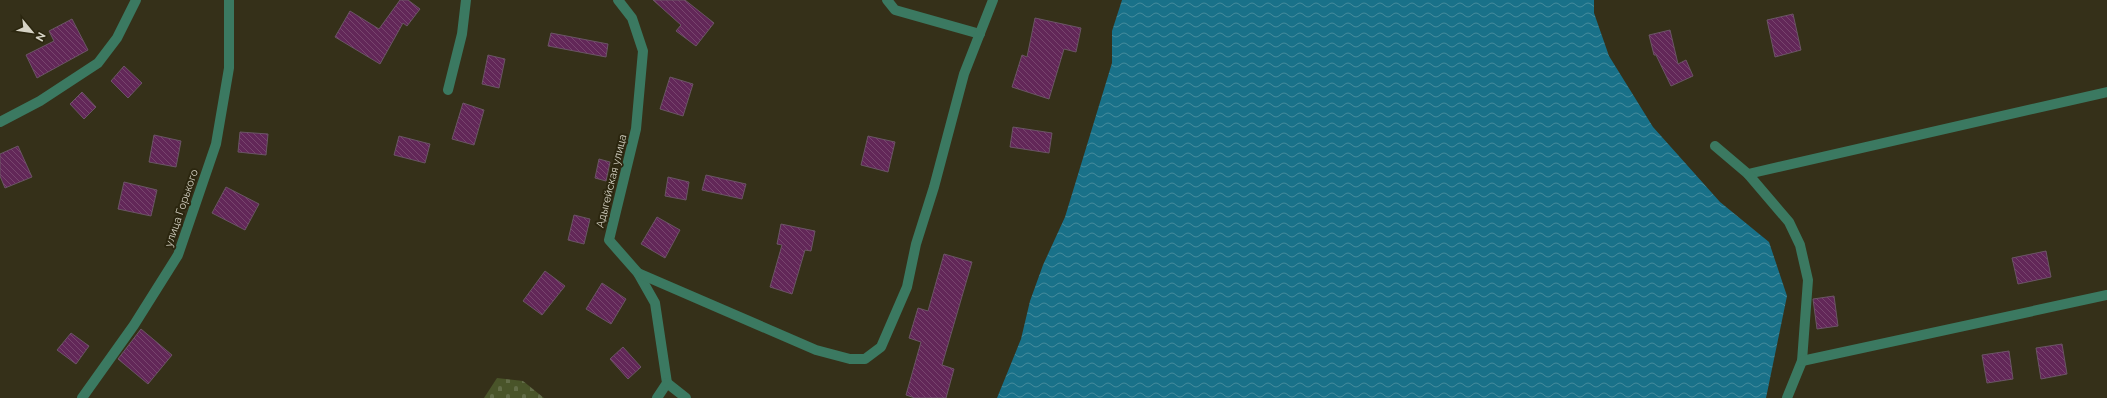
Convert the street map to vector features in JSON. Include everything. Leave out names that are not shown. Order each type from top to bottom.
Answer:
[{"type":"street","points":[[0,122],[40,101],[98,63],[117,38],[136,0]]},
{"type":"street","name":"улица Горького","points":[[82,398],[134,325],[178,255],[216,144],[229,68],[229,0]]},
{"type":"street","points":[[448,90],[462,34],[466,0]]},
{"type":"street","name":"Адыгейская улица","points":[[618,0],[632,18],[643,51],[636,128],[609,240],[638,273],[655,303],[667,383]]},
{"type":"street","points":[[887,0],[895,10],[980,34]]},
{"type":"street","points":[[638,273],[816,350],[850,359],[865,359],[881,347],[907,287],[916,244],[934,186],[964,74],[993,0]]},
{"type":"street","points":[[1748,174],[2107,92]]},
{"type":"street","points":[[1715,146],[1748,174],[1789,222],[1800,245],[1808,280],[1802,360],[1787,398]]},
{"type":"street","points":[[1802,360],[2107,295]]},
{"type":"street","points":[[657,398],[667,383],[686,398]]},
{"type":"green space","points":[[497,378],[523,381],[544,398],[484,398]]},
{"type":"water","points":[[1122,0],[1594,0],[1594,13],[1609,56],[1653,127],[1720,202],[1769,242],[1787,296],[1766,398],[997,398],[1021,339],[1030,301],[1043,265],[1065,217],[1112,63],[1112,31]]},
{"type":"building","points":[[400,0],[408,0],[420,9],[407,26],[403,23],[380,64],[335,37],[350,11],[379,29]]},
{"type":"building","points":[[653,0],[685,0],[714,23],[696,46],[676,31],[681,25]]},
{"type":"building","points":[[1793,14],[1801,50],[1775,57],[1767,20]]},
{"type":"building","points":[[1035,18],[1081,28],[1076,52],[1064,49],[1049,99],[1012,87],[1022,55],[1027,57]]},
{"type":"building","points":[[72,19],[88,50],[37,78],[26,55],[54,41],[49,31]]},
{"type":"building","points":[[1670,30],[1678,64],[1686,60],[1693,76],[1671,86],[1656,55],[1654,55],[1649,35]]},
{"type":"building","points":[[551,33],[608,44],[606,57],[548,46]]},
{"type":"building","points":[[488,55],[505,59],[499,88],[482,84]]},
{"type":"building","points":[[124,66],[142,83],[128,98],[111,81]]},
{"type":"building","points":[[670,77],[693,84],[683,116],[660,109]]},
{"type":"building","points":[[82,92],[96,107],[84,119],[70,104]]},
{"type":"building","points":[[463,103],[484,110],[474,145],[452,139]]},
{"type":"building","points":[[1013,127],[1052,133],[1049,153],[1010,147]]},
{"type":"building","points":[[240,132],[268,134],[266,155],[238,152]]},
{"type":"building","points":[[154,135],[181,141],[176,167],[149,162]]},
{"type":"building","points":[[399,136],[430,144],[425,163],[394,155]]},
{"type":"building","points":[[868,136],[895,142],[888,172],[861,165]]},
{"type":"building","points":[[18,146],[32,177],[5,188],[0,176],[0,154]]},
{"type":"building","points":[[599,159],[610,162],[606,181],[595,178]]},
{"type":"building","points":[[706,175],[746,184],[742,199],[702,190]]},
{"type":"building","points":[[668,177],[689,182],[686,200],[665,196]]},
{"type":"building","points":[[124,182],[157,190],[151,216],[118,209]]},
{"type":"building","points":[[226,187],[259,204],[245,230],[212,213]]},
{"type":"building","points":[[574,215],[590,219],[584,244],[568,240]]},
{"type":"building","points":[[657,217],[680,230],[665,258],[641,244]]},
{"type":"building","points":[[781,224],[815,231],[811,251],[805,250],[792,294],[770,287],[782,245],[777,244]]},
{"type":"building","points":[[2046,251],[2051,277],[2018,284],[2012,258]]},
{"type":"building","points":[[944,254],[972,262],[942,365],[954,369],[946,398],[915,398],[906,395],[921,342],[909,338],[918,308],[928,311]]},
{"type":"building","points":[[545,271],[565,286],[542,315],[523,301]]},
{"type":"building","points":[[602,283],[626,299],[611,324],[586,309]]},
{"type":"building","points":[[1834,296],[1838,326],[1817,329],[1813,299]]},
{"type":"building","points":[[141,329],[172,355],[148,384],[118,359]]},
{"type":"building","points":[[71,333],[89,346],[76,364],[57,350]]},
{"type":"building","points":[[2062,344],[2067,374],[2041,379],[2036,348]]},
{"type":"building","points":[[623,347],[641,367],[628,379],[610,359]]},
{"type":"building","points":[[2009,351],[2013,379],[1987,383],[1982,355]]}]
